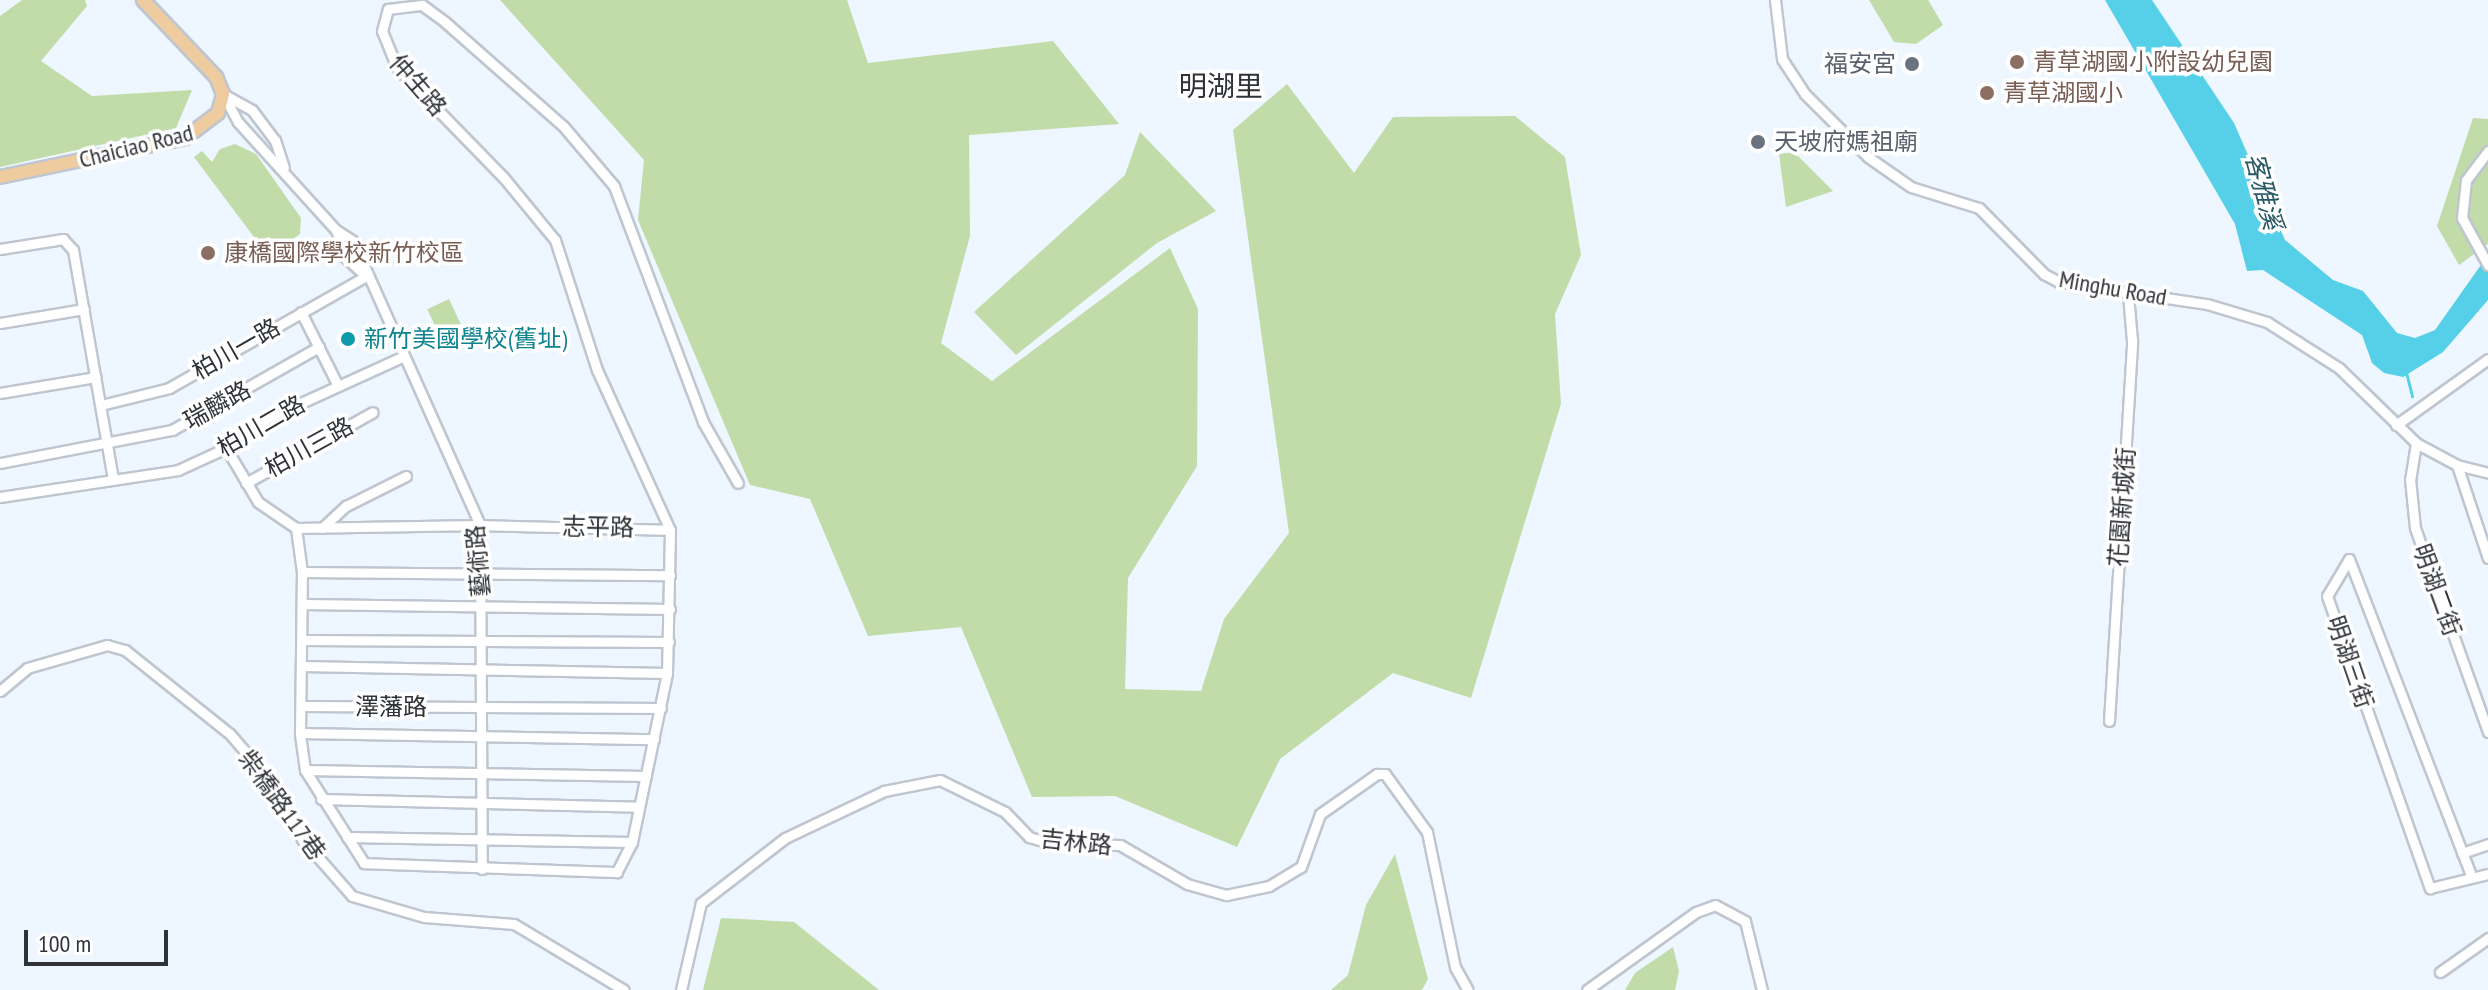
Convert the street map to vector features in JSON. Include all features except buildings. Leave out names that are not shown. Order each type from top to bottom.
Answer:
[{"type":"main road","points":[[143,0],[216,77],[223,94]]},
{"type":"main road","name":"Chaiciao Road","points":[[0,177],[185,138],[218,113],[223,94]]},
{"type":"street","name":"Minghu Road","points":[[1775,0],[1782,59],[1805,94],[1868,157],[1911,187],[1979,208],[2044,274],[2128,294],[2207,304],[2267,322],[2339,368],[2416,443],[2457,465],[2488,473]]},
{"type":"street","name":"仲生路","points":[[670,530],[597,370],[555,240],[503,177],[397,68],[382,31],[388,9],[422,5],[445,22],[564,127],[614,186],[703,422],[738,483]]},
{"type":"street","name":"藝術路","points":[[223,94],[252,110],[275,140],[284,168]]},
{"type":"street","name":"藝術路","points":[[223,94],[238,122],[284,168],[336,230],[351,265],[366,276],[480,525],[482,869]]},
{"type":"street","points":[[2488,151],[2466,180],[2462,218],[2476,249],[2488,265]]},
{"type":"street","points":[[0,249],[63,239],[73,250],[113,479],[0,497]]},
{"type":"street","name":"柏川一路","points":[[101,405],[169,388],[366,276]]},
{"type":"street","name":"花園新城街","points":[[2109,721],[2132,341],[2128,294]]},
{"type":"street","points":[[0,323],[84,309]]},
{"type":"street","points":[[301,312],[337,384]]},
{"type":"street","name":"瑞麟路","points":[[0,463],[108,445],[172,430],[319,347]]},
{"type":"street","name":"柏川二路","points":[[113,479],[178,470],[226,448],[268,418],[404,356]]},
{"type":"street","points":[[2396,425],[2488,359]]},
{"type":"street","points":[[0,393],[96,377]]},
{"type":"street","name":"柏川三路","points":[[246,483],[373,412]]},
{"type":"street","name":"明湖二街","points":[[2416,443],[2410,479],[2415,528],[2488,732]]},
{"type":"street","name":"柏川三路","points":[[226,448],[258,502],[296,528]]},
{"type":"street","points":[[2457,465],[2488,558]]},
{"type":"street","points":[[322,528],[346,506],[406,476]]},
{"type":"street","points":[[480,525],[296,528],[302,572],[300,733],[305,770],[364,863],[617,872],[632,842],[667,673],[670,530]]},
{"type":"street","name":"志平路","points":[[480,525],[670,530]]},
{"type":"street","name":"明湖三街","points":[[2472,877],[2349,559],[2327,596],[2430,888],[2488,874]]},
{"type":"street","points":[[302,572],[481,574]]},
{"type":"street","name":"志平路","points":[[481,574],[670,575]]},
{"type":"street","points":[[303,604],[670,609]]},
{"type":"street","points":[[303,640],[669,642]]},
{"type":"street","name":"柴橋路117巷","points":[[0,691],[27,668],[107,645],[125,650],[230,734],[272,783],[302,839],[352,896],[424,917],[514,924],[624,990]]},
{"type":"street","points":[[302,666],[667,673]]},
{"type":"street","name":"澤藩路","points":[[301,706],[482,707]]},
{"type":"street","points":[[482,707],[661,708]]},
{"type":"street","points":[[300,733],[654,739]]},
{"type":"street","points":[[305,770],[646,776]]},
{"type":"street","name":"吉林路","points":[[681,990],[701,903],[785,838],[884,791],[940,780],[1005,812],[1029,837],[1050,843],[1120,845],[1187,884],[1226,895],[1269,886],[1301,867],[1320,814],[1377,774],[1385,774],[1427,832],[1455,967],[1468,990]]},
{"type":"street","points":[[321,799],[639,807]]},
{"type":"street","points":[[347,837],[632,842]]},
{"type":"street","points":[[2462,853],[2488,844]]},
{"type":"street","points":[[1587,990],[1696,912],[1715,905],[1745,921],[1762,990]]},
{"type":"street","points":[[2440,972],[2488,938]]},
{"type":"green space","points":[[22,0],[85,0],[87,6],[41,61],[92,96],[192,90],[176,128],[0,167],[0,16]]},
{"type":"green space","points":[[500,0],[847,0],[868,63],[1053,41],[1119,124],[969,135],[970,236],[941,343],[992,381],[1170,248],[1198,309],[1197,466],[1128,578],[1125,689],[1201,691],[1224,619],[1289,533],[1233,130],[1287,84],[1354,173],[1393,117],[1515,116],[1565,157],[1581,255],[1555,314],[1561,404],[1471,698],[1393,673],[1280,759],[1237,847],[1115,796],[1032,797],[961,627],[868,636],[810,499],[750,485],[638,220],[644,160]]},
{"type":"green space","points":[[1869,0],[1928,0],[1943,25],[1916,44],[1894,42]]},
{"type":"green space","points":[[2473,118],[2488,119],[2488,244],[2459,265],[2437,226]]},
{"type":"green space","points":[[1140,132],[1216,211],[1157,243],[1016,355],[974,312],[1125,175]]},
{"type":"green space","points":[[235,144],[256,154],[301,218],[300,234],[279,249],[284,259],[275,265],[194,157],[202,151],[212,162],[220,149]]},
{"type":"green space","points":[[1794,152],[1833,191],[1786,207],[1779,154]]},
{"type":"green space","points":[[449,299],[467,338],[445,348],[427,309]]},
{"type":"green space","points":[[1395,854],[1428,979],[1422,990],[1331,990],[1348,975],[1366,905]]},
{"type":"green space","points":[[721,918],[794,922],[879,990],[703,990]]},
{"type":"green space","points":[[1673,947],[1679,971],[1675,990],[1625,990],[1635,973]]},
{"type":"water","name":"客雅溪","points":[[2105,0],[2152,0],[2234,123],[2285,240],[2333,280],[2363,291],[2397,333],[2415,338],[2435,330],[2488,255],[2488,300],[2443,352],[2403,377],[2384,373],[2372,363],[2362,335],[2263,270],[2247,271],[2235,224]]},
{"type":"waterway","points":[[2406,372],[2412,396]]},
{"type":"place","name":"青草湖國小附設幼兒園","points":[[2017,62]]},
{"type":"place","name":"福安宮","points":[[1912,64]]},
{"type":"place","name":"青草湖國小","points":[[1987,93]]},
{"type":"place","name":"天坡府媽祖廟","points":[[1758,142]]},
{"type":"place","name":"康橋國際學校新竹校區","points":[[208,253]]},
{"type":"place","name":"新竹美國學校(舊址)","points":[[348,339]]},
{"type":"district","name":"明湖里","points":[[1221,86]]}]
